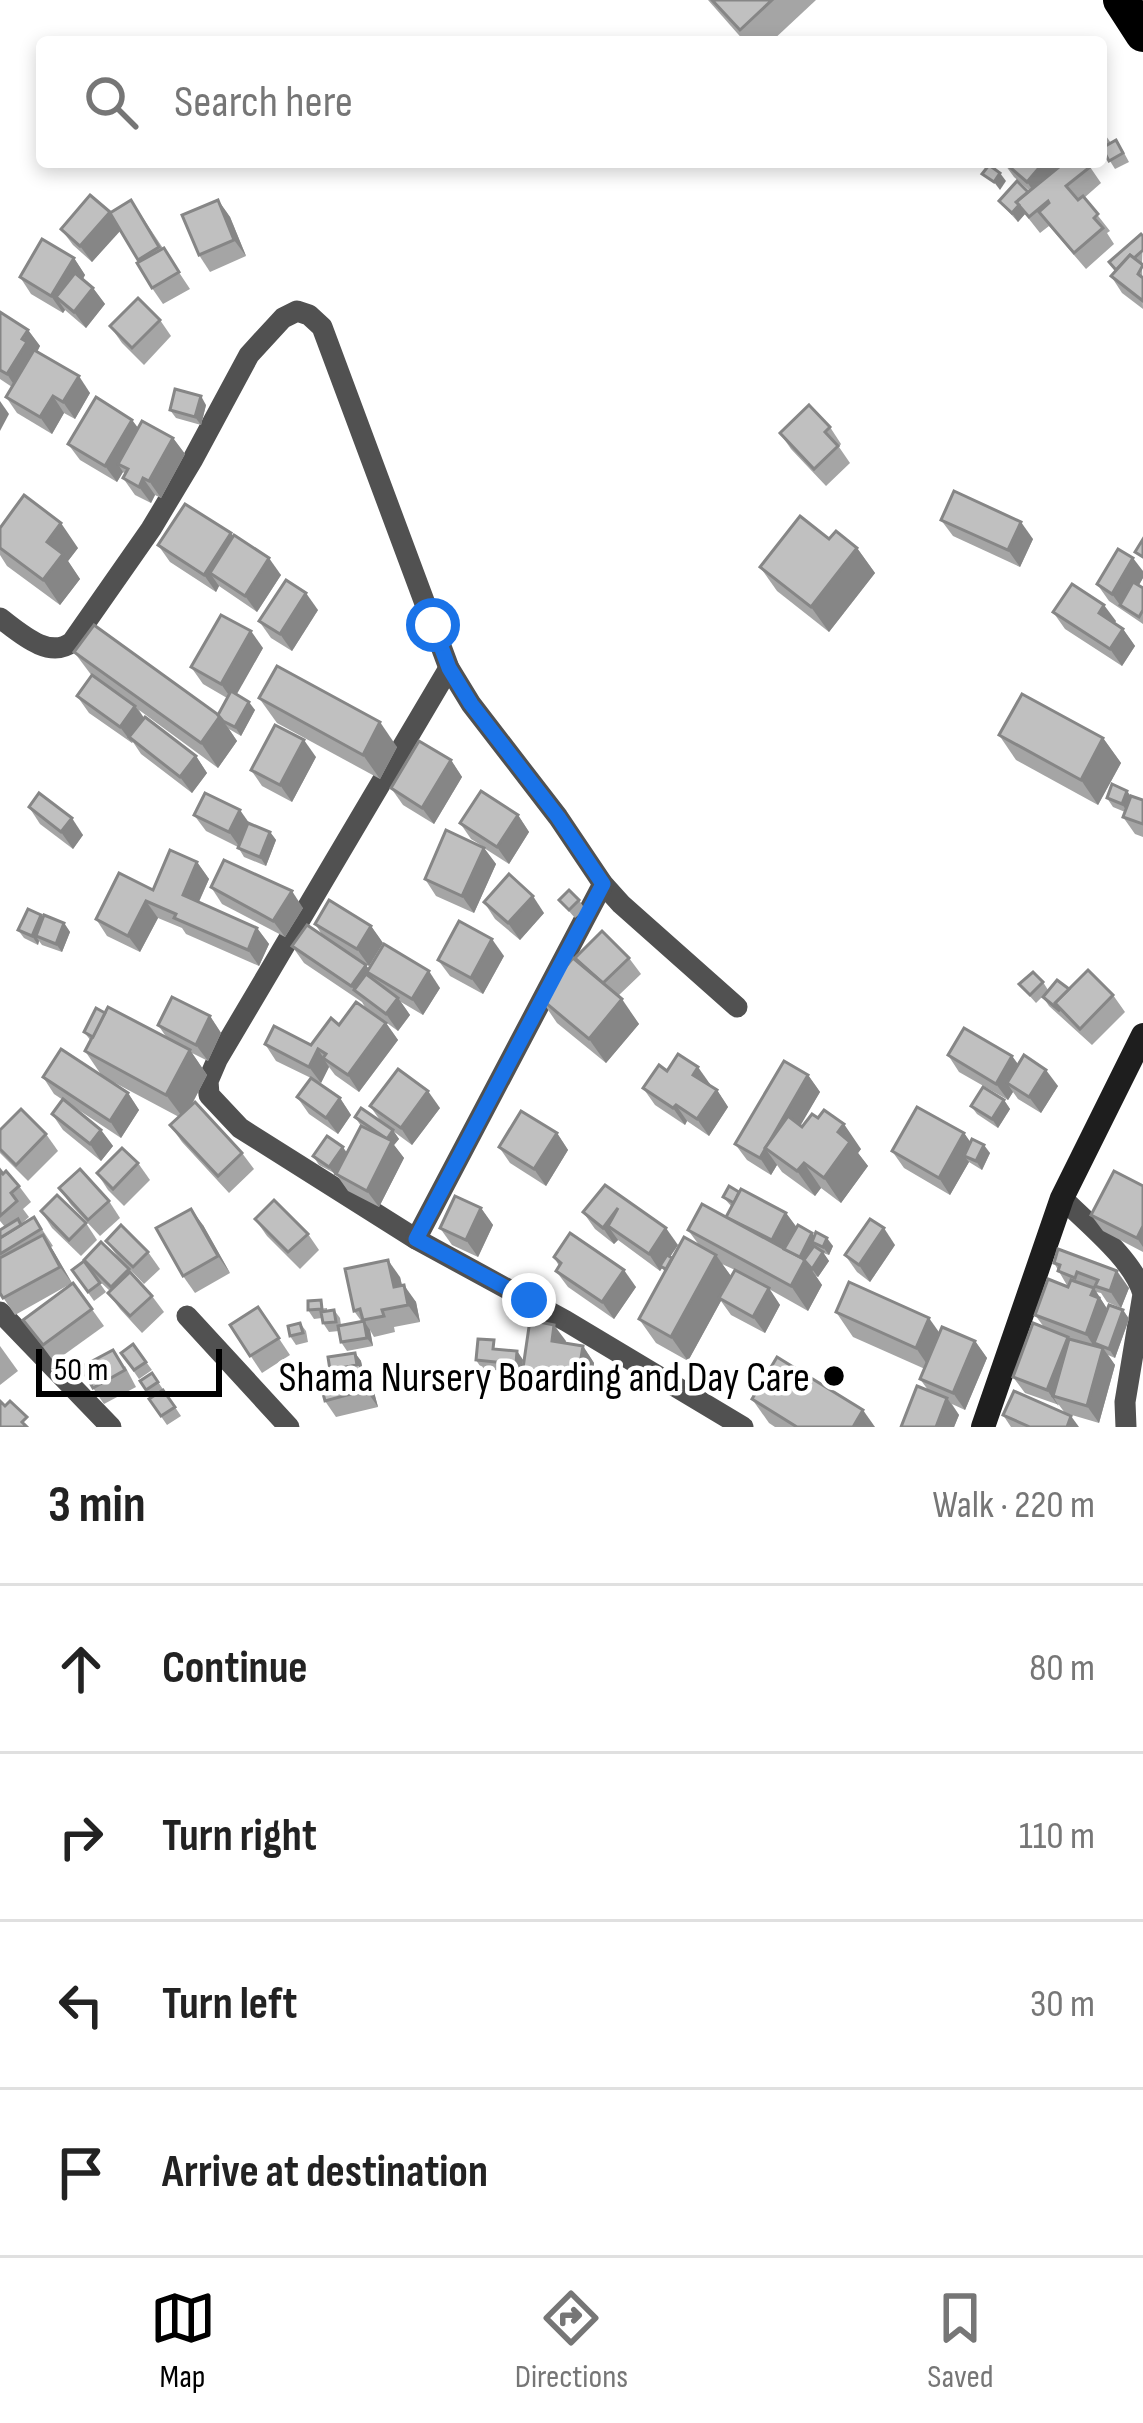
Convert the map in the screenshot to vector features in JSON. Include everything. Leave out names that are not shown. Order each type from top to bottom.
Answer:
[{"type":"highway","points":[[1121,0],[1143,34]]},
{"type":"street","points":[[0,618],[48,650],[63,649],[72,642],[151,529],[249,355],[283,318],[297,311],[309,315],[322,327],[449,668],[471,704],[620,904],[737,1007]]},
{"type":"street","points":[[449,668],[229,1040],[208,1081],[209,1096],[240,1128],[416,1239],[566,1321],[743,1427]]},
{"type":"street","points":[[416,1239],[603,884]]},
{"type":"street","points":[[983,1427],[1062,1198],[1143,1035]]},
{"type":"street","points":[[1062,1198],[1140,1281],[1143,1294],[1125,1402],[1126,1427]]},
{"type":"street","points":[[0,1312],[111,1427]]},
{"type":"street","points":[[187,1316],[289,1427]]},
{"type":"building","points":[[712,0],[772,0],[740,30]]},
{"type":"building","points":[[1116,140],[1123,153],[1109,161],[1107,145]]},
{"type":"building","points":[[987,168],[1000,173],[994,182],[982,174]]},
{"type":"building","points":[[1011,168],[1039,168],[1027,182]]},
{"type":"building","points":[[1058,168],[1089,168],[1066,186],[1078,200],[1083,196],[1103,228],[1074,253],[1039,212],[1048,201],[1029,217],[1016,202]]},
{"type":"building","points":[[1017,181],[1028,192],[1012,213],[999,201]]},
{"type":"building","points":[[90,195],[110,212],[80,246],[61,229]]},
{"type":"building","points":[[131,200],[159,247],[138,260],[110,213]]},
{"type":"building","points":[[218,200],[234,240],[199,255],[182,215]]},
{"type":"building","points":[[1141,234],[1143,250],[1134,258],[1130,255],[1116,270],[1109,262]]},
{"type":"building","points":[[42,239],[74,258],[51,296],[20,277]]},
{"type":"building","points":[[164,248],[179,272],[152,288],[137,263]]},
{"type":"building","points":[[1130,255],[1143,265],[1138,274],[1143,278],[1143,301],[1111,276]]},
{"type":"building","points":[[75,273],[93,288],[74,312],[56,297]]},
{"type":"building","points":[[138,298],[160,320],[132,348],[110,326]]},
{"type":"building","points":[[0,312],[28,330],[22,339],[27,342],[7,374],[0,370]]},
{"type":"building","points":[[34,350],[79,376],[63,402],[53,396],[40,417],[6,397]]},
{"type":"building","points":[[175,389],[201,396],[195,417],[170,410]]},
{"type":"building","points":[[96,397],[132,420],[105,466],[68,444]]},
{"type":"building","points":[[809,405],[830,427],[825,432],[838,446],[814,469],[780,433]]},
{"type":"building","points":[[142,421],[173,438],[149,481],[143,478],[139,487],[123,478],[128,469],[118,464]]},
{"type":"building","points":[[954,491],[1021,522],[1008,550],[941,520]]},
{"type":"building","points":[[24,495],[61,523],[47,542],[63,554],[43,580],[0,548],[0,528]]},
{"type":"building","points":[[185,504],[231,533],[204,575],[158,545]]},
{"type":"building","points":[[800,516],[829,539],[836,531],[857,548],[811,607],[760,567]]},
{"type":"building","points":[[234,535],[269,558],[245,596],[210,573]]},
{"type":"building","points":[[1118,549],[1133,558],[1112,594],[1097,584]]},
{"type":"building","points":[[286,580],[306,593],[280,634],[259,621]]},
{"type":"building","points":[[1133,582],[1143,588],[1139,617],[1120,605]]},
{"type":"building","points":[[1072,584],[1104,605],[1099,613],[1123,629],[1110,649],[1053,612]]},
{"type":"building","points":[[221,615],[251,631],[221,684],[191,667]]},
{"type":"building","points":[[94,625],[220,716],[201,743],[74,652]]},
{"type":"building","points":[[277,666],[380,722],[363,755],[259,698]]},
{"type":"building","points":[[92,675],[135,706],[120,727],[77,696]]},
{"type":"building","points":[[231,691],[249,702],[235,727],[218,715]]},
{"type":"building","points":[[1022,694],[1103,738],[1081,780],[999,735]]},
{"type":"building","points":[[145,717],[196,756],[180,777],[129,737]]},
{"type":"building","points":[[275,725],[304,740],[280,785],[251,770]]},
{"type":"building","points":[[419,741],[451,760],[422,808],[391,788]]},
{"type":"building","points":[[1112,784],[1127,791],[1122,804],[1107,798]]},
{"type":"building","points":[[481,791],[518,815],[497,847],[460,823]]},
{"type":"building","points":[[39,793],[72,818],[61,832],[29,807]]},
{"type":"building","points":[[205,793],[240,810],[229,832],[194,815]]},
{"type":"building","points":[[1131,796],[1143,800],[1143,824],[1123,817]]},
{"type":"building","points":[[248,823],[270,832],[260,857],[238,848]]},
{"type":"building","points":[[446,830],[484,848],[462,896],[425,879]]},
{"type":"building","points":[[170,850],[197,862],[183,895],[257,928],[248,950],[146,901],[128,936],[96,919],[119,873],[153,890]]},
{"type":"building","points":[[224,860],[292,891],[273,921],[211,887]]},
{"type":"building","points":[[509,874],[533,896],[508,923],[484,902]]},
{"type":"building","points":[[569,890],[579,900],[569,910],[559,900]]},
{"type":"building","points":[[329,900],[371,926],[357,949],[315,924]]},
{"type":"building","points":[[28,909],[41,915],[32,936],[18,930]]},
{"type":"building","points":[[44,915],[64,923],[56,944],[36,936]]},
{"type":"building","points":[[459,921],[492,939],[471,978],[438,960]]},
{"type":"building","points":[[307,925],[366,965],[351,986],[292,946]]},
{"type":"building","points":[[602,931],[629,958],[603,983],[575,958]]},
{"type":"building","points":[[384,944],[429,971],[412,999],[367,972]]},
{"type":"building","points":[[573,958],[622,999],[589,1039],[540,998]]},
{"type":"building","points":[[1088,970],[1113,995],[1080,1029],[1055,1003]]},
{"type":"building","points":[[1033,972],[1043,982],[1030,995],[1019,984]]},
{"type":"building","points":[[366,974],[398,998],[386,1014],[354,990]]},
{"type":"building","points":[[1057,980],[1069,989],[1055,1003],[1060,1011],[1043,997]]},
{"type":"building","points":[[172,997],[210,1016],[196,1045],[158,1025]]},
{"type":"building","points":[[356,1002],[386,1023],[348,1075],[318,1049],[309,1067],[265,1044],[274,1026],[311,1045],[331,1018],[339,1025]]},
{"type":"building","points":[[108,1007],[190,1050],[166,1095],[85,1051]]},
{"type":"building","points":[[96,1008],[105,1013],[93,1037],[84,1032]]},
{"type":"building","points":[[964,1028],[1012,1056],[996,1084],[948,1055]]},
{"type":"building","points":[[61,1049],[128,1093],[110,1121],[43,1077]]},
{"type":"building","points":[[678,1054],[698,1067],[693,1075],[717,1090],[697,1119],[643,1088],[659,1065],[667,1071]]},
{"type":"building","points":[[1024,1055],[1046,1070],[1029,1097],[1007,1083]]},
{"type":"building","points":[[784,1061],[808,1075],[760,1158],[735,1144]]},
{"type":"building","points":[[398,1069],[428,1091],[401,1128],[370,1106]]},
{"type":"building","points":[[311,1078],[340,1098],[326,1118],[297,1097]]},
{"type":"building","points":[[983,1087],[1004,1100],[992,1119],[971,1106]]},
{"type":"building","points":[[63,1099],[101,1130],[90,1144],[52,1114]]},
{"type":"building","points":[[195,1102],[242,1153],[218,1176],[170,1125]]},
{"type":"building","points":[[917,1107],[964,1133],[939,1178],[892,1151]]},
{"type":"building","points":[[361,1108],[393,1130],[387,1139],[355,1117]]},
{"type":"building","points":[[21,1109],[46,1134],[16,1165],[0,1149],[0,1130]]},
{"type":"building","points":[[824,1110],[844,1124],[838,1132],[850,1142],[824,1178],[804,1163],[797,1171],[765,1148],[788,1116],[802,1127],[812,1114],[818,1118]]},
{"type":"building","points":[[521,1111],[557,1133],[534,1169],[499,1147]]},
{"type":"building","points":[[361,1126],[392,1141],[367,1191],[336,1174]]},
{"type":"building","points":[[327,1136],[343,1147],[329,1167],[313,1156]]},
{"type":"building","points":[[972,1139],[984,1145],[976,1161],[964,1156]]},
{"type":"building","points":[[122,1148],[138,1163],[113,1189],[97,1173]]},
{"type":"building","points":[[80,1169],[109,1201],[88,1220],[59,1188]]},
{"type":"building","points":[[0,1170],[19,1186],[11,1193],[17,1201],[0,1216]]},
{"type":"building","points":[[1114,1171],[1143,1186],[1143,1226],[1137,1238],[1091,1215]]},
{"type":"building","points":[[605,1185],[666,1228],[649,1254],[608,1226],[618,1208],[603,1228],[583,1212]]},
{"type":"building","points":[[729,1186],[739,1192],[734,1203],[723,1197]]},
{"type":"building","points":[[741,1189],[786,1213],[772,1240],[726,1217]]},
{"type":"building","points":[[57,1195],[86,1223],[69,1240],[41,1211]]},
{"type":"building","points":[[455,1196],[481,1208],[466,1240],[440,1228]]},
{"type":"building","points":[[274,1200],[308,1234],[288,1252],[255,1219]]},
{"type":"building","points":[[702,1204],[805,1260],[791,1286],[688,1230]]},
{"type":"building","points":[[191,1209],[218,1256],[183,1276],[156,1228]]},
{"type":"building","points":[[34,1217],[41,1229],[0,1254],[0,1238]]},
{"type":"building","points":[[18,1219],[21,1225],[0,1238],[0,1230]]},
{"type":"building","points":[[870,1219],[884,1228],[859,1265],[845,1255]]},
{"type":"building","points":[[121,1225],[148,1252],[133,1267],[106,1241]]},
{"type":"building","points":[[798,1225],[812,1233],[800,1257],[784,1249]]},
{"type":"building","points":[[816,1232],[827,1238],[823,1247],[812,1242]]},
{"type":"building","points":[[570,1233],[624,1270],[602,1302],[556,1271],[561,1263],[554,1257]]},
{"type":"building","points":[[43,1235],[60,1267],[3,1298],[0,1258]]},
{"type":"building","points":[[684,1237],[716,1255],[671,1337],[639,1319]]},
{"type":"building","points":[[101,1242],[129,1269],[111,1287],[84,1260]]},
{"type":"building","points":[[814,1246],[823,1252],[812,1269],[804,1260]]},
{"type":"building","points":[[1058,1249],[1117,1271],[1110,1291],[1095,1286],[1098,1280],[1058,1271],[1060,1265],[1054,1263]]},
{"type":"building","points":[[388,1260],[394,1287],[404,1285],[408,1305],[363,1320],[360,1309],[354,1311],[345,1269]]},
{"type":"building","points":[[84,1261],[100,1283],[88,1292],[72,1270]]},
{"type":"building","points":[[735,1270],[769,1288],[753,1317],[719,1298]]},
{"type":"building","points":[[130,1272],[152,1296],[130,1316],[108,1293]]},
{"type":"building","points":[[1048,1279],[1068,1287],[1071,1280],[1094,1288],[1091,1295],[1099,1298],[1086,1334],[1035,1315]]},
{"type":"building","points":[[849,1282],[929,1318],[916,1348],[836,1312]]},
{"type":"building","points":[[73,1283],[92,1309],[43,1345],[23,1320]]},
{"type":"building","points":[[321,1300],[322,1309],[308,1310],[308,1301]]},
{"type":"building","points":[[1109,1305],[1123,1310],[1109,1349],[1094,1343]]},
{"type":"building","points":[[258,1307],[279,1338],[250,1356],[230,1325]]},
{"type":"building","points":[[334,1310],[336,1322],[323,1323],[321,1312]]},
{"type":"building","points":[[530,1320],[554,1325],[552,1341],[583,1346],[578,1376],[523,1368]]},
{"type":"building","points":[[364,1321],[367,1338],[341,1342],[338,1326]]},
{"type":"building","points":[[300,1323],[303,1333],[290,1336],[288,1326]]},
{"type":"building","points":[[1033,1323],[1068,1337],[1047,1390],[1013,1377]]},
{"type":"building","points":[[942,1327],[975,1341],[953,1393],[920,1379]]},
{"type":"building","points":[[478,1339],[494,1340],[493,1349],[517,1351],[516,1364],[476,1360]]},
{"type":"building","points":[[1069,1339],[1103,1348],[1087,1406],[1053,1396]]},
{"type":"building","points":[[133,1344],[146,1362],[134,1370],[121,1353]]},
{"type":"building","points":[[113,1350],[125,1370],[93,1388],[81,1367]]},
{"type":"building","points":[[355,1353],[357,1365],[330,1370],[328,1357]]},
{"type":"building","points":[[777,1357],[863,1410],[853,1427],[797,1427],[752,1399]]},
{"type":"building","points":[[360,1364],[366,1390],[325,1401],[318,1375]]},
{"type":"building","points":[[152,1373],[158,1382],[146,1390],[140,1381]]},
{"type":"building","points":[[917,1386],[947,1398],[936,1427],[901,1427]]},
{"type":"building","points":[[163,1390],[175,1407],[161,1416],[149,1399]]},
{"type":"building","points":[[1014,1391],[1071,1416],[1067,1427],[1030,1427],[1003,1415]]},
{"type":"building","points":[[0,1401],[5,1406],[10,1401],[27,1417],[22,1422],[27,1427],[0,1427]]},
{"type":"place","name":"Shama Nursery Boarding and Day Care","points":[[834,1376]]},
{"type":"route","points":[[433,625],[449,668],[471,704],[603,884],[416,1239],[529,1300]]}]
